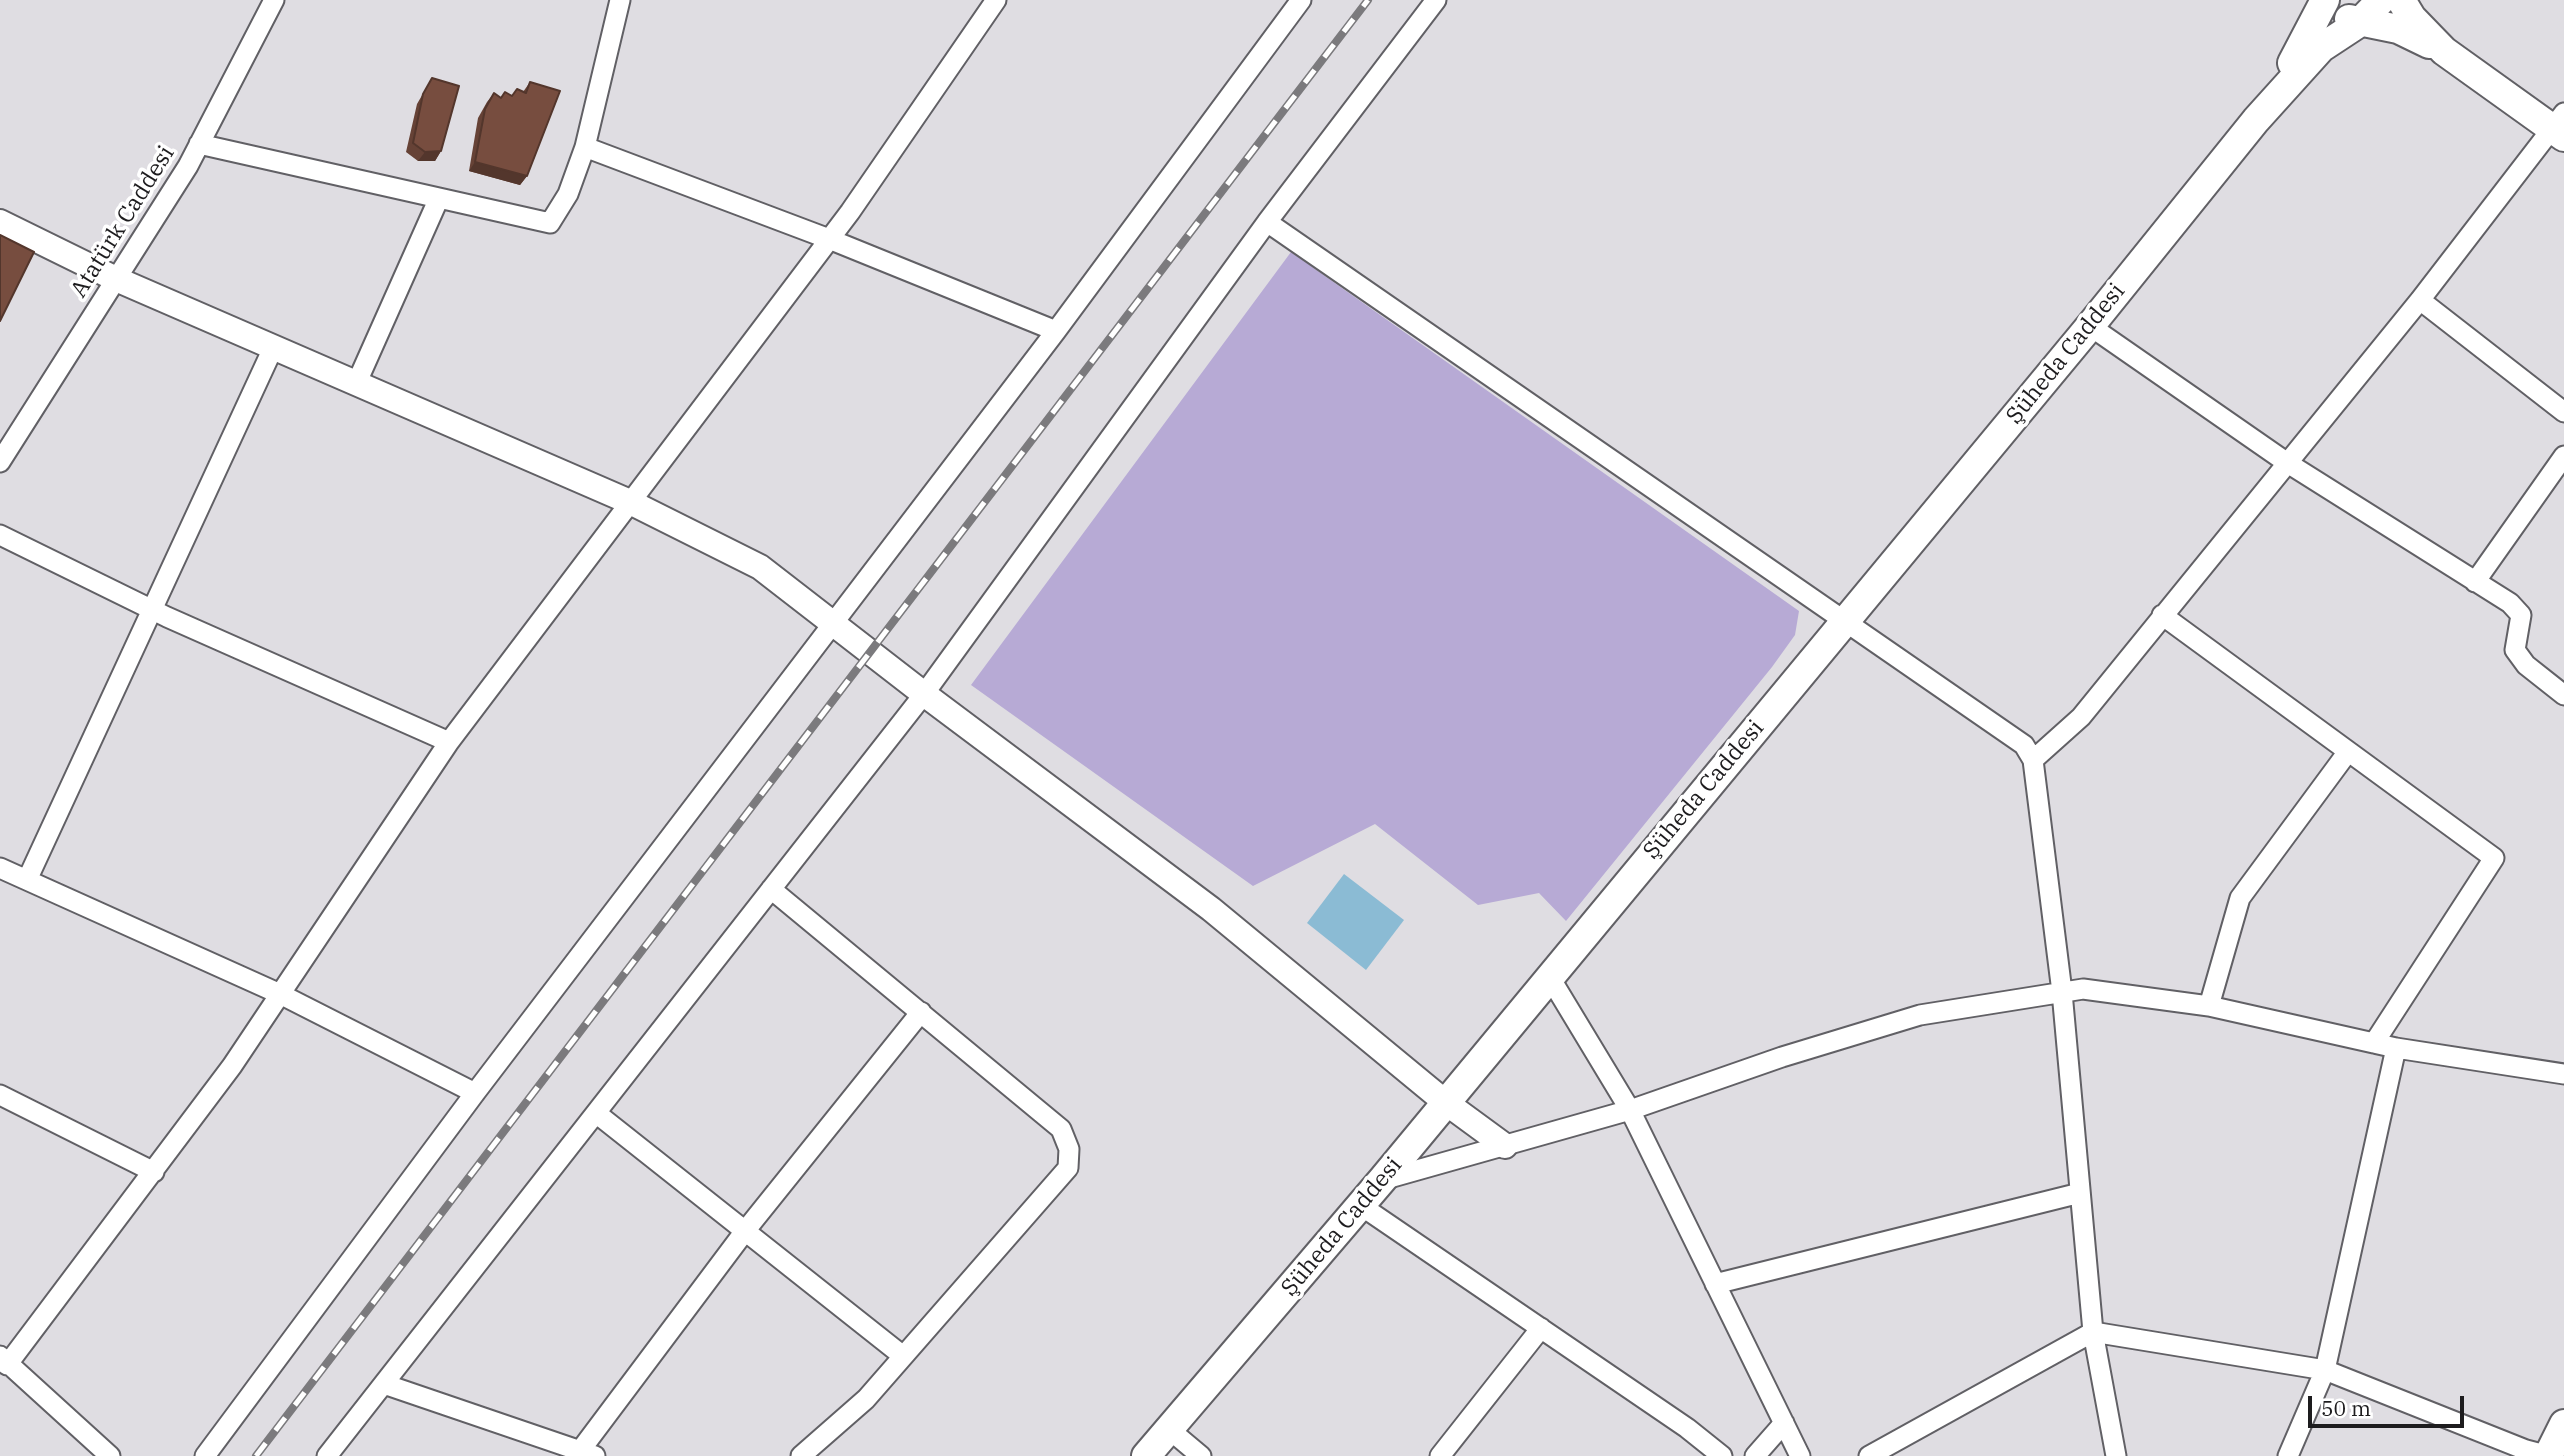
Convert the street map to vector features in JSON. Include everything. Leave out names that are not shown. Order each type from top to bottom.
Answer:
[{"type":"main road","points":[[2256,120],[2299,53],[2326,0],[2336,10],[2359,23],[2398,29],[2444,51],[2560,126]]},
{"type":"main road","points":[[2256,120],[2321,48],[2359,23],[2381,0]]},
{"type":"main road","points":[[2401,0],[2412,18],[2444,51]]},
{"type":"main road","name":"Şüheda Caddesi","points":[[1146,1456],[1382,1180],[2090,326],[2256,120]]},
{"type":"main road","points":[[2548,1456],[2564,1424]]},
{"type":"street","name":"Atatürk Caddesi","points":[[0,462],[199,144],[274,0]]},
{"type":"street","points":[[199,144],[550,223],[568,194],[585,147],[620,0]]},
{"type":"street","points":[[110,1456],[3,1360],[154,1172],[280,995],[449,743],[829,239],[996,0]]},
{"type":"street","points":[[205,1456],[475,1093],[1056,331],[1301,0]]},
{"type":"street","points":[[327,1456],[924,694],[1267,222],[1436,0]]},
{"type":"street","points":[[2033,760],[2081,717],[2560,126]]},
{"type":"street","points":[[585,147],[829,239],[1056,331]]},
{"type":"street","points":[[356,382],[439,198]]},
{"type":"street","points":[[0,222],[116,279],[630,502],[760,567],[924,694],[1211,909],[1445,1101],[1505,1146]]},
{"type":"street","points":[[1267,222],[2024,745],[2033,760],[2062,992],[2093,1332],[2116,1456]]},
{"type":"street","points":[[2420,300],[2564,412]]},
{"type":"street","points":[[2090,326],[2286,462],[2510,603],[2521,615],[2515,650],[2526,665],[2564,695]]},
{"type":"street","points":[[27,880],[150,609],[274,346]]},
{"type":"street","points":[[2475,582],[2564,456]]},
{"type":"street","points":[[0,535],[150,609],[449,743]]},
{"type":"street","points":[[2162,615],[2494,858],[2374,1043]]},
{"type":"street","points":[[2210,1006],[2240,898],[2347,753]]},
{"type":"street","points":[[0,868],[280,995],[475,1093]]},
{"type":"street","points":[[771,889],[1061,1129],[1069,1149],[1068,1168],[866,1399],[801,1456]]},
{"type":"street","points":[[1549,976],[1630,1110],[1800,1456]]},
{"type":"street","points":[[1382,1180],[1630,1110],[1782,1057],[1920,1015],[2083,989],[2210,1006],[2396,1048],[2564,1074]]},
{"type":"street","points":[[384,1384],[588,1453],[745,1231],[921,1012]]},
{"type":"street","points":[[2288,1456],[2325,1370],[2396,1048]]},
{"type":"street","points":[[0,1095],[154,1172]]},
{"type":"street","points":[[596,1113],[903,1356]]},
{"type":"street","points":[[1715,1284],[2080,1193]]},
{"type":"street","points":[[1360,1205],[1723,1456]]},
{"type":"street","points":[[1440,1456],[1541,1328]]},
{"type":"street","points":[[1869,1456],[2093,1332],[2325,1370],[2526,1450],[2548,1456]]},
{"type":"street","points":[[1755,1456],[1784,1423]]},
{"type":"street","points":[[1170,1430],[1201,1456]]},
{"type":"shaded area","points":[[1291,252],[1799,611],[1795,635],[1772,667],[1566,921],[1539,893],[1478,905],[1375,824],[1253,886],[971,685]]},
{"type":"water","points":[[1344,874],[1404,920],[1366,970],[1307,923]]},
{"type":"building","points":[[432,78],[459,86],[441,151],[425,152],[413,143],[423,94]]},
{"type":"building","points":[[530,82],[560,91],[527,176],[475,162],[485,109],[494,93],[501,98],[505,92],[512,96],[517,89],[526,93]]},
{"type":"building","points":[[0,235],[34,252],[0,321]]},
{"type":"railway","points":[[256,1456],[1368,0]]}]
